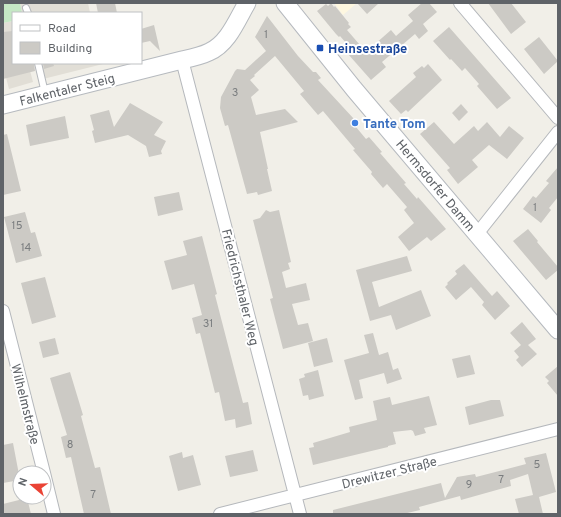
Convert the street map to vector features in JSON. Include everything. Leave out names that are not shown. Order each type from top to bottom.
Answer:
[{"type":"main road","name":"Falkentaler Steig","points":[[3,105],[209,52],[218,47],[227,37],[247,3]]},
{"type":"main road","name":"Hermsdorfer Damm","points":[[285,3],[354,89],[558,330]]},
{"type":"street","points":[[460,3],[558,118]]},
{"type":"street","name":"Friedrichsthaler Weg","points":[[182,60],[300,514]]},
{"type":"street","points":[[477,234],[558,132]]},
{"type":"street","name":"Wilhelmstraße","points":[[3,311],[6,335],[42,465]]},
{"type":"street","name":"Drewitzer Straße","points":[[220,514],[558,429]]},
{"type":"lane","points":[[38,64],[46,94]]},
{"type":"shaded area","points":[[20,3],[88,3],[90,12],[22,12]]},
{"type":"shaded area","points":[[334,3],[357,3],[343,15]]},
{"type":"shaded area","points":[[12,21],[12,64],[28,64],[33,82],[9,89],[3,66],[3,23]]},
{"type":"shaded area","points":[[35,64],[103,64],[39,80]]},
{"type":"green space","points":[[3,3],[20,3],[22,12],[12,12],[12,21],[3,23]]},
{"type":"building","points":[[96,3],[115,3],[117,12],[98,12]]},
{"type":"building","points":[[331,3],[349,23],[348,24],[351,27],[347,30],[366,52],[391,30],[396,36],[413,21],[408,15],[422,3],[429,3],[437,12],[423,24],[428,31],[419,39],[415,34],[382,62],[386,67],[371,80],[348,54],[352,50],[340,36],[339,37],[336,34],[317,11],[326,4],[328,6]]},
{"type":"building","points":[[357,3],[379,3],[367,14]]},
{"type":"building","points":[[488,3],[511,3],[526,22],[511,34]]},
{"type":"building","points":[[267,16],[298,56],[321,78],[318,80],[354,119],[351,121],[366,139],[369,137],[382,152],[380,153],[406,183],[404,184],[417,199],[418,197],[446,229],[431,241],[427,237],[409,251],[398,237],[414,223],[404,210],[407,207],[387,184],[383,188],[371,174],[372,172],[353,150],[355,149],[323,111],[318,115],[300,94],[304,91],[275,56],[250,80],[259,90],[251,97],[256,115],[285,109],[298,122],[260,132],[272,191],[258,195],[257,192],[247,194],[228,125],[225,126],[220,108],[221,97],[235,71],[237,69],[245,70],[266,51],[255,37]]},
{"type":"building","points":[[154,25],[160,51],[150,41],[142,43],[142,29]]},
{"type":"building","points":[[449,27],[511,98],[497,109],[477,86],[479,84],[465,68],[462,71],[433,41]]},
{"type":"building","points":[[12,31],[12,64],[34,64],[35,71],[3,79],[3,32]]},
{"type":"building","points":[[539,37],[558,61],[544,74],[524,49]]},
{"type":"building","points":[[43,64],[53,64],[54,66],[44,69]]},
{"type":"building","points":[[428,64],[442,80],[408,112],[406,110],[401,114],[389,101],[416,77],[413,73],[422,66],[424,68]]},
{"type":"building","points":[[130,103],[163,122],[154,135],[166,141],[161,151],[162,154],[149,157],[146,146],[128,135],[95,143],[92,131],[94,130],[90,115],[109,110],[114,127]]},
{"type":"building","points":[[461,104],[468,112],[459,121],[452,113]]},
{"type":"building","points":[[65,116],[69,138],[30,146],[26,125]]},
{"type":"building","points":[[434,122],[454,144],[474,126],[478,131],[487,122],[500,137],[509,126],[524,138],[507,159],[489,145],[472,160],[478,167],[458,184],[447,170],[450,168],[420,134]]},
{"type":"building","points":[[7,134],[21,191],[3,195],[3,135]]},
{"type":"building","points":[[558,167],[558,197],[549,208],[551,210],[541,223],[523,209],[533,196],[536,198],[549,183],[546,181]]},
{"type":"building","points":[[179,192],[183,210],[158,216],[154,197]]},
{"type":"building","points":[[266,210],[270,212],[279,210],[291,262],[288,263],[290,269],[282,272],[286,288],[306,283],[310,300],[292,304],[298,325],[308,323],[313,341],[283,349],[270,299],[273,298],[253,220],[260,218]]},
{"type":"building","points":[[25,212],[31,233],[35,232],[42,256],[16,263],[4,217]]},
{"type":"building","points":[[528,229],[558,267],[558,270],[546,280],[513,241]]},
{"type":"building","points":[[202,236],[217,294],[215,295],[243,403],[248,402],[252,424],[236,428],[235,419],[225,421],[219,392],[215,393],[200,333],[196,334],[192,318],[202,315],[194,284],[172,290],[164,261],[187,255],[183,241]]},
{"type":"building","points":[[407,256],[412,271],[372,282],[379,307],[421,290],[431,316],[396,330],[391,315],[370,321],[356,270]]},
{"type":"building","points":[[464,264],[492,296],[497,291],[510,306],[495,320],[482,305],[484,302],[471,287],[456,300],[445,287],[448,284],[447,283],[457,274],[455,271]]},
{"type":"building","points":[[45,277],[56,317],[32,324],[21,283]]},
{"type":"building","points":[[522,322],[536,339],[528,345],[537,354],[522,367],[516,360],[519,357],[514,351],[521,345],[510,333]]},
{"type":"building","points":[[373,333],[379,355],[388,352],[393,370],[398,368],[402,379],[387,384],[384,373],[359,380],[363,398],[355,400],[344,360],[369,353],[364,335]]},
{"type":"building","points":[[55,338],[59,354],[43,358],[39,342]]},
{"type":"building","points":[[327,338],[333,362],[314,367],[308,343]]},
{"type":"building","points":[[470,355],[475,374],[457,378],[452,359]]},
{"type":"building","points":[[558,366],[558,396],[547,383],[549,381],[545,377]]},
{"type":"building","points":[[318,370],[324,396],[309,400],[308,395],[303,396],[299,379],[305,377],[304,374]]},
{"type":"building","points":[[70,372],[83,415],[81,416],[95,468],[100,467],[111,514],[84,514],[71,457],[66,458],[61,437],[67,435],[50,378]]},
{"type":"building","points":[[429,396],[437,425],[424,428],[426,433],[415,436],[411,430],[393,432],[396,444],[313,465],[309,448],[314,447],[313,443],[350,432],[349,427],[377,420],[373,401],[390,397],[392,405]]},
{"type":"building","points":[[491,400],[500,400],[504,416],[469,425],[465,407]]},
{"type":"building","points":[[13,443],[17,465],[12,465],[12,481],[3,483],[3,445]]},
{"type":"building","points":[[253,450],[258,471],[230,477],[225,456]]},
{"type":"building","points":[[182,452],[183,458],[193,455],[201,485],[178,491],[169,456]]},
{"type":"building","points":[[546,453],[556,492],[539,497],[543,514],[519,514],[515,499],[533,495],[528,474],[510,480],[511,486],[461,500],[460,496],[419,507],[420,510],[403,514],[333,514],[333,510],[441,483],[445,498],[457,477],[475,474],[476,477],[526,464],[524,458]]},
{"type":"building","points":[[12,502],[12,505],[29,505],[31,514],[4,514],[3,504]]},
{"type":"place","name":"Heinsestraße","points":[[320,48]]},
{"type":"place","name":"Tante Tom","points":[[355,123]]}]
